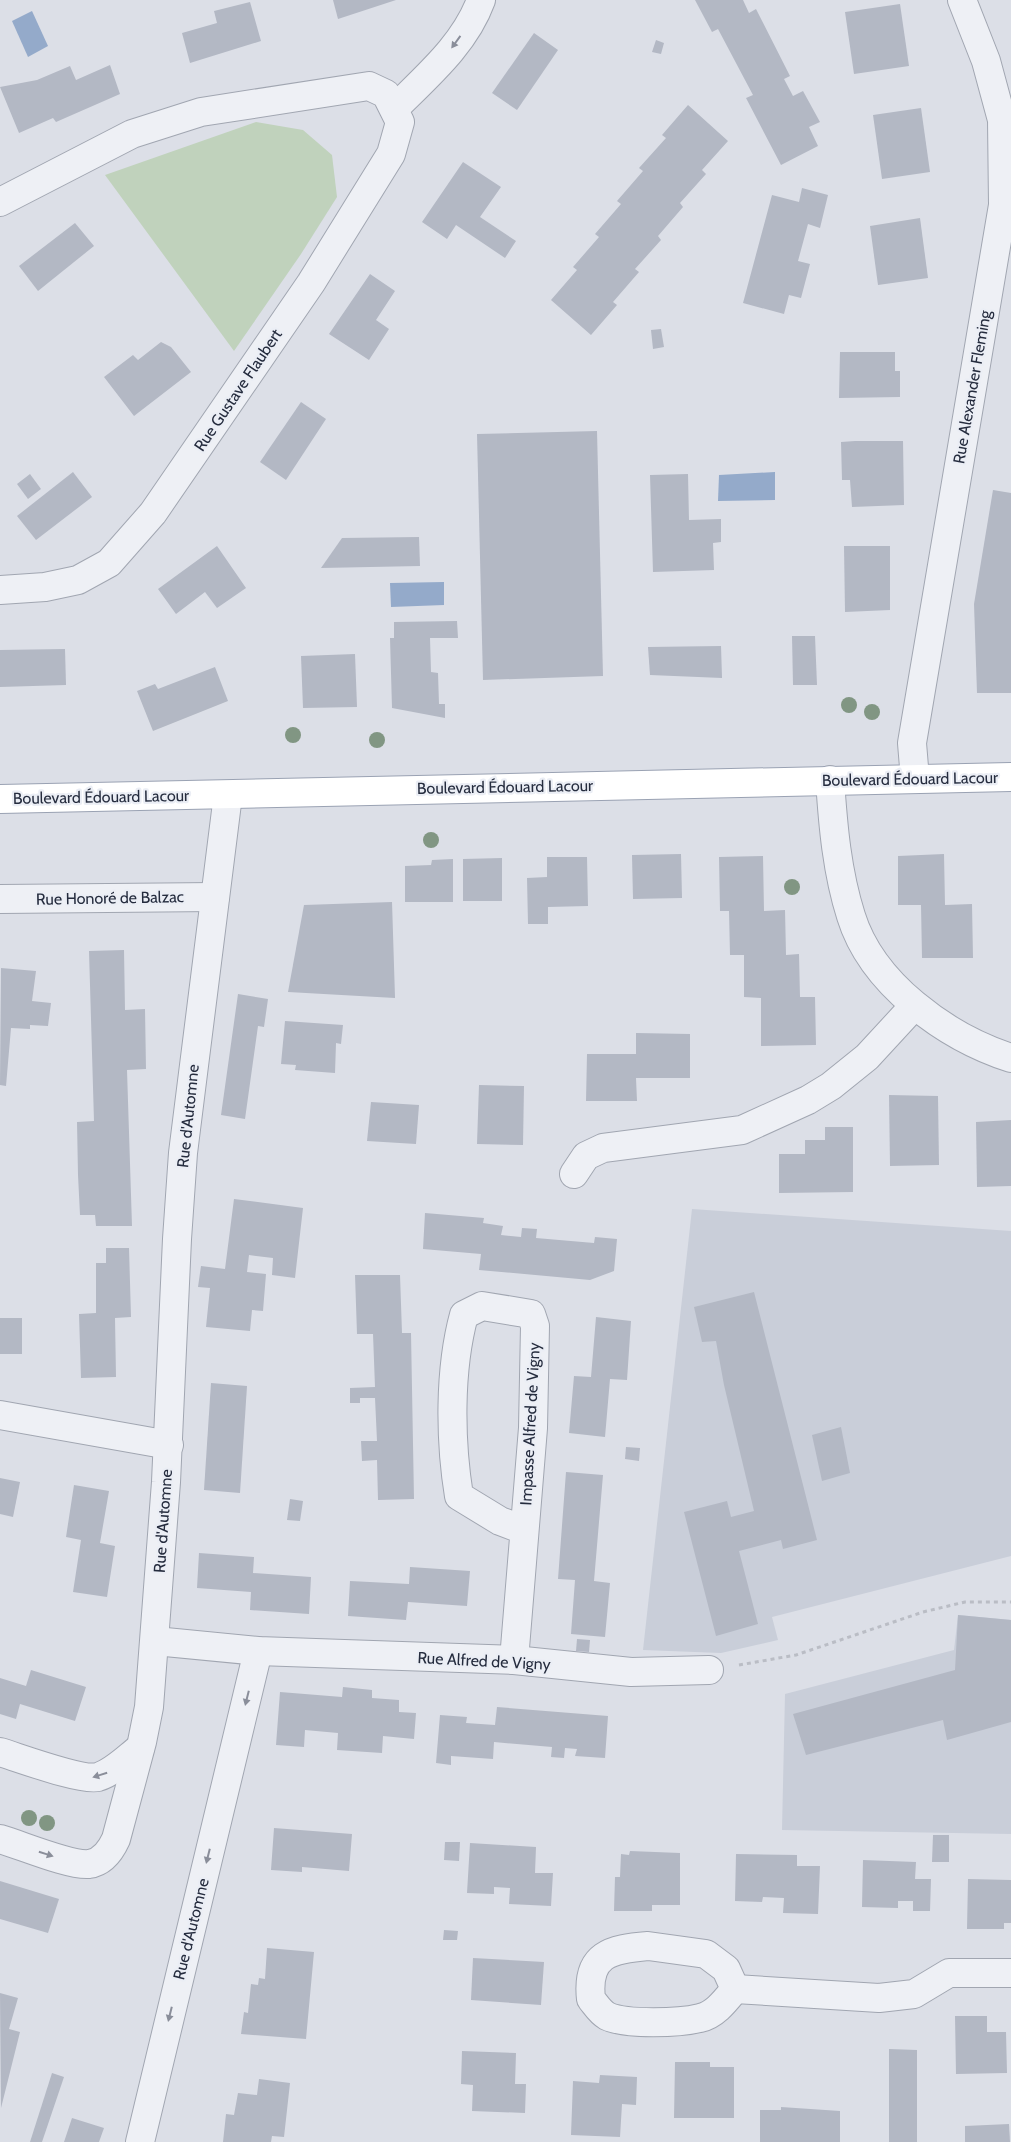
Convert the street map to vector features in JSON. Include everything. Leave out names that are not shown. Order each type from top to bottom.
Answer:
[{"type":"main road","name":"Boulevard Édouard Lacour","points":[[0,799],[1011,777]]},
{"type":"street","points":[[0,202],[132,134],[201,112],[369,86],[386,94],[395,108],[444,59],[470,23],[481,0]]},
{"type":"street","name":"Rue Alexander Fleming","points":[[916,779],[912,743],[1003,205],[1007,120],[962,0]]},
{"type":"street","name":"Rue Gustave Flaubert","points":[[0,590],[45,587],[78,580],[109,563],[152,513],[311,282],[391,154],[400,122],[395,108]]},
{"type":"street","points":[[830,780],[840,870],[851,917],[876,962],[894,986],[914,1006],[947,1028],[1011,1058]]},
{"type":"street","name":"Rue d'Automne","points":[[0,1839],[73,1862],[90,1864],[102,1858],[111,1850],[116,1839],[140,1748],[148,1707],[155,1641],[168,1445],[177,1239],[183,1153],[228,795]]},
{"type":"street","name":"Rue Honoré de Balzac","points":[[2,901],[215,897]]},
{"type":"street","points":[[574,1174],[586,1156],[603,1148],[722,1135],[742,1130],[808,1100],[831,1086],[867,1057],[914,1006]]},
{"type":"street","name":"Impasse Alfred de Vigny","points":[[514,1660],[533,1428],[535,1326],[531,1314],[482,1306],[464,1315],[456,1344],[452,1455],[459,1496],[500,1522],[524,1530]]},
{"type":"street","points":[[0,1415],[168,1445]]},
{"type":"street","points":[[155,1641],[258,1651]]},
{"type":"street","name":"Rue d'Automne","points":[[140,2142],[258,1651]]},
{"type":"street","name":"Rue Alfred de Vigny","points":[[258,1651],[514,1660],[631,1672],[709,1670]]},
{"type":"street","points":[[0,1752],[82,1777],[97,1777],[110,1771],[140,1748]]},
{"type":"street","points":[[648,1946],[706,1954],[726,1968],[735,1989],[722,2005],[701,2018],[666,2021],[627,2020],[609,2017],[591,1999],[590,1992],[594,1968],[609,1952],[648,1946]]},
{"type":"street","points":[[735,1989],[879,1998],[914,1994],[948,1973],[1011,1973]]},
{"type":"path","points":[[709,1670],[796,1655],[923,1612],[965,1602],[1011,1602]]},
{"type":"shaded area","points":[[692,1209],[1011,1231],[1011,1556],[772,1617],[778,1640],[721,1653],[643,1650]]},
{"type":"shaded area","points":[[958,1615],[1011,1620],[1011,1834],[782,1830],[785,1694],[954,1650]]},
{"type":"green space","points":[[256,122],[303,130],[332,155],[337,197],[301,254],[234,351],[105,175]]},
{"type":"water","points":[[32,11],[48,46],[28,57],[12,21]]},
{"type":"water","points":[[775,472],[775,500],[718,501],[719,475]]},
{"type":"water","points":[[444,582],[444,605],[391,607],[390,583]]},
{"type":"building","points":[[333,0],[396,0],[338,19]]},
{"type":"building","points":[[695,0],[743,0],[749,13],[756,9],[790,76],[784,79],[793,96],[803,91],[820,122],[809,127],[818,146],[781,165],[746,98],[753,95],[718,29],[712,32]]},
{"type":"building","points":[[250,2],[261,41],[190,63],[182,33],[217,23],[214,11]]},
{"type":"building","points":[[900,4],[909,66],[854,74],[845,12]]},
{"type":"building","points":[[534,33],[558,50],[517,110],[492,93]]},
{"type":"building","points":[[656,40],[664,43],[661,54],[652,52]]},
{"type":"building","points":[[110,65],[120,94],[56,122],[53,118],[19,133],[0,87],[37,80],[70,66],[76,80]]},
{"type":"building","points":[[688,105],[728,141],[702,170],[706,174],[680,203],[683,207],[658,236],[661,240],[635,269],[639,272],[613,302],[617,305],[591,335],[551,300],[577,270],[573,267],[599,237],[595,234],[621,204],[617,201],[643,171],[639,168],[666,138],[662,135]]},
{"type":"building","points":[[921,108],[930,172],[882,179],[873,115]]},
{"type":"building","points":[[463,162],[501,187],[480,217],[516,241],[505,258],[456,225],[447,239],[422,222]]},
{"type":"building","points":[[802,188],[828,195],[820,228],[808,224],[798,261],[810,264],[801,298],[789,295],[784,314],[743,303],[772,195],[799,202]]},
{"type":"building","points":[[920,218],[928,278],[878,285],[870,226]]},
{"type":"building","points":[[75,223],[94,246],[38,291],[19,266]]},
{"type":"building","points":[[370,274],[395,291],[376,320],[389,329],[369,360],[329,334]]},
{"type":"building","points":[[661,329],[664,347],[653,349],[651,330]]},
{"type":"building","points":[[161,342],[171,347],[191,372],[134,416],[104,377],[133,355],[138,360]]},
{"type":"building","points":[[840,352],[895,352],[895,371],[900,371],[900,397],[839,398]]},
{"type":"building","points":[[301,402],[326,419],[286,480],[260,462]]},
{"type":"building","points":[[597,431],[603,676],[483,680],[477,434]]},
{"type":"building","points":[[903,441],[904,505],[852,507],[850,480],[842,480],[841,442]]},
{"type":"building","points":[[73,472],[92,497],[36,540],[17,516]]},
{"type":"building","points":[[30,474],[41,489],[28,499],[17,484]]},
{"type":"building","points":[[688,474],[689,520],[721,519],[721,542],[713,543],[714,570],[653,572],[650,475]]},
{"type":"building","points":[[993,490],[1011,493],[1011,693],[977,693],[974,604]]},
{"type":"building","points":[[419,537],[420,566],[321,568],[342,538]]},
{"type":"building","points":[[217,546],[246,588],[217,608],[205,592],[176,614],[158,589]]},
{"type":"building","points":[[844,546],[890,546],[890,610],[845,612]]},
{"type":"building","points":[[457,621],[458,638],[430,638],[431,672],[438,673],[439,704],[445,704],[445,718],[392,708],[390,638],[394,638],[394,622]]},
{"type":"building","points":[[792,636],[815,636],[817,685],[793,685]]},
{"type":"building","points":[[721,646],[722,678],[650,675],[648,647]]},
{"type":"building","points":[[65,649],[66,685],[0,687],[0,650]]},
{"type":"building","points":[[355,654],[357,707],[303,708],[301,656]]},
{"type":"building","points":[[215,667],[228,701],[153,731],[137,691],[155,684],[158,689]]},
{"type":"building","points":[[681,854],[682,898],[633,899],[632,855]]},
{"type":"building","points":[[944,854],[945,905],[972,904],[973,958],[922,958],[921,905],[898,905],[898,856]]},
{"type":"building","points":[[763,856],[764,911],[785,910],[786,955],[799,954],[800,997],[815,997],[816,1045],[761,1046],[761,998],[744,997],[744,955],[730,955],[729,911],[720,911],[719,857]]},
{"type":"building","points":[[547,857],[587,857],[588,906],[548,907],[548,924],[528,924],[527,878],[547,877]]},
{"type":"building","points":[[502,858],[502,901],[463,901],[463,859]]},
{"type":"building","points":[[453,859],[453,902],[405,902],[405,866],[431,865],[432,860]]},
{"type":"building","points":[[392,902],[395,998],[288,992],[304,905]]},
{"type":"building","points":[[124,950],[125,1010],[145,1009],[146,1069],[127,1070],[132,1226],[96,1226],[95,1215],[80,1215],[78,1175],[77,1122],[94,1121],[89,951]]},
{"type":"building","points":[[1,968],[36,971],[32,1001],[51,1003],[48,1026],[30,1025],[30,1029],[11,1028],[6,1086],[0,1085]]},
{"type":"building","points":[[238,994],[268,999],[264,1027],[258,1026],[245,1119],[221,1115]]},
{"type":"building","points":[[285,1021],[343,1025],[341,1044],[336,1043],[335,1073],[295,1070],[296,1065],[281,1064]]},
{"type":"building","points":[[636,1033],[690,1034],[690,1078],[636,1078],[637,1101],[586,1101],[587,1054],[636,1054]]},
{"type":"building","points":[[479,1085],[524,1086],[523,1145],[477,1144]]},
{"type":"building","points":[[889,1095],[938,1096],[939,1165],[890,1166]]},
{"type":"building","points":[[371,1102],[419,1105],[416,1144],[367,1141]]},
{"type":"building","points":[[1011,1120],[1011,1186],[977,1187],[976,1122]]},
{"type":"building","points":[[825,1127],[853,1127],[853,1192],[779,1193],[779,1154],[805,1154],[805,1140],[825,1140]]},
{"type":"building","points":[[234,1199],[303,1208],[295,1278],[272,1275],[273,1258],[249,1255],[247,1272],[266,1274],[263,1311],[252,1310],[250,1331],[206,1327],[210,1288],[198,1287],[201,1266],[225,1269]]},
{"type":"building","points":[[425,1213],[484,1218],[483,1223],[503,1226],[501,1235],[521,1237],[522,1228],[537,1229],[536,1238],[594,1243],[595,1237],[617,1239],[614,1271],[590,1280],[479,1270],[481,1254],[423,1249]]},
{"type":"building","points":[[106,1248],[129,1248],[131,1317],[115,1318],[116,1377],[81,1378],[79,1314],[96,1313],[96,1263],[106,1263]]},
{"type":"building","points":[[355,1275],[400,1275],[402,1333],[411,1333],[414,1499],[378,1500],[377,1460],[362,1461],[361,1441],[377,1441],[375,1398],[360,1398],[360,1403],[350,1403],[350,1388],[375,1387],[373,1334],[357,1334]]},
{"type":"building","points":[[754,1292],[817,1540],[783,1549],[781,1540],[739,1551],[758,1624],[716,1636],[684,1512],[727,1501],[731,1517],[754,1511],[724,1385],[716,1341],[702,1342],[694,1307]]},
{"type":"building","points":[[596,1317],[631,1321],[627,1380],[610,1379],[605,1437],[569,1433],[574,1376],[591,1377]]},
{"type":"building","points":[[0,1318],[22,1318],[22,1354],[0,1354]]},
{"type":"building","points":[[211,1383],[247,1386],[240,1493],[204,1490]]},
{"type":"building","points":[[841,1427],[850,1473],[822,1481],[812,1435]]},
{"type":"building","points":[[626,1447],[640,1448],[639,1461],[625,1459]]},
{"type":"building","points":[[566,1472],[603,1475],[594,1581],[610,1583],[605,1637],[571,1634],[575,1580],[558,1579]]},
{"type":"building","points":[[0,1478],[20,1482],[13,1517],[0,1514]]},
{"type":"building","points":[[74,1485],[109,1491],[100,1543],[115,1546],[107,1597],[73,1592],[81,1540],[66,1537]]},
{"type":"building","points":[[290,1499],[303,1501],[300,1521],[287,1520]]},
{"type":"building","points":[[199,1553],[254,1557],[253,1573],[311,1577],[309,1614],[250,1610],[251,1592],[197,1588]]},
{"type":"building","points":[[410,1567],[470,1571],[467,1606],[408,1602],[406,1620],[348,1616],[350,1581],[409,1584]]},
{"type":"building","points":[[958,1615],[1011,1620],[1011,1722],[947,1740],[943,1720],[806,1755],[793,1714],[955,1670]]},
{"type":"building","points":[[577,1639],[590,1640],[589,1652],[576,1651]]},
{"type":"building","points":[[31,1670],[86,1687],[75,1721],[20,1704],[16,1719],[0,1714],[0,1678],[26,1686]]},
{"type":"building","points":[[343,1687],[372,1690],[372,1698],[399,1700],[399,1712],[416,1713],[414,1739],[383,1736],[382,1753],[337,1750],[338,1733],[305,1730],[304,1747],[276,1745],[280,1692],[342,1697]]},
{"type":"building","points":[[497,1707],[608,1716],[605,1758],[575,1756],[577,1749],[565,1748],[564,1758],[551,1757],[552,1747],[494,1742],[493,1759],[451,1756],[451,1765],[436,1763],[440,1715],[467,1717],[466,1723],[495,1725]]},
{"type":"building","points":[[274,1828],[352,1834],[349,1871],[302,1867],[302,1872],[271,1870]]},
{"type":"building","points":[[933,1835],[949,1835],[949,1862],[932,1862]]},
{"type":"building","points":[[445,1842],[460,1842],[459,1861],[444,1860]]},
{"type":"building","points":[[470,1843],[536,1847],[535,1873],[553,1873],[551,1906],[509,1904],[510,1888],[494,1887],[494,1894],[467,1893]]},
{"type":"building","points":[[630,1851],[680,1853],[680,1905],[652,1905],[652,1911],[614,1911],[615,1877],[620,1877],[621,1854],[629,1855]]},
{"type":"building","points":[[736,1854],[797,1855],[797,1866],[820,1866],[818,1914],[783,1913],[784,1898],[763,1897],[762,1902],[735,1901]]},
{"type":"building","points":[[863,1860],[916,1862],[915,1879],[931,1879],[930,1911],[913,1911],[913,1901],[898,1901],[898,1908],[862,1907]]},
{"type":"building","points":[[968,1879],[1011,1880],[1011,1923],[1004,1923],[1004,1929],[967,1929]]},
{"type":"building","points":[[0,1881],[59,1899],[48,1933],[0,1919]]},
{"type":"building","points":[[444,1930],[458,1931],[457,1940],[443,1940]]},
{"type":"building","points":[[267,1948],[314,1952],[306,2039],[241,2034],[244,2012],[248,2013],[251,1984],[258,1985],[259,1978],[265,1979]]},
{"type":"building","points":[[473,1958],[544,1962],[541,2005],[471,2000]]},
{"type":"building","points":[[0,1993],[18,1998],[9,2029],[20,2032],[1,2108]]},
{"type":"building","points":[[955,2016],[987,2016],[987,2032],[1006,2032],[1007,2073],[956,2074]]},
{"type":"building","points":[[889,2049],[917,2050],[917,2142],[889,2142]]},
{"type":"building","points":[[462,2051],[516,2053],[515,2084],[526,2084],[525,2113],[472,2111],[473,2085],[461,2084]]},
{"type":"building","points":[[675,2062],[710,2062],[710,2067],[734,2067],[734,2118],[674,2118]]},
{"type":"building","points":[[52,2073],[64,2077],[42,2142],[30,2142]]},
{"type":"building","points":[[600,2075],[637,2077],[636,2105],[622,2104],[620,2137],[571,2135],[573,2081],[599,2083]]},
{"type":"building","points":[[259,2079],[290,2083],[284,2137],[272,2136],[271,2142],[223,2142],[226,2114],[234,2115],[238,2093],[257,2095]]},
{"type":"building","points":[[781,2107],[840,2111],[840,2142],[760,2142],[760,2110],[781,2110]]},
{"type":"building","points":[[72,2118],[104,2128],[99,2142],[64,2142]]},
{"type":"building","points":[[1009,2124],[1010,2142],[965,2142],[965,2126]]}]
